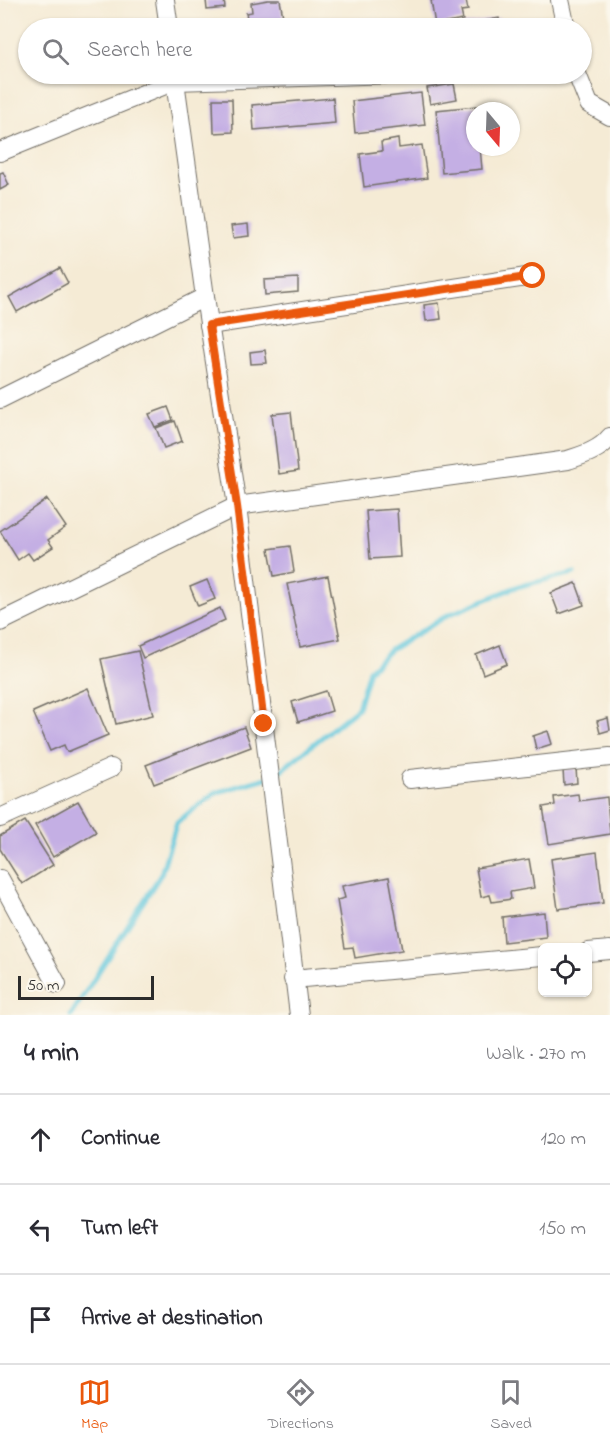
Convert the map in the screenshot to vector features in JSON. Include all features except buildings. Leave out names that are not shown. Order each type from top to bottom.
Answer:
[{"type":"street","points":[[165,0],[168,18]]},
{"type":"street","points":[[560,0],[564,18]]},
{"type":"street","points":[[0,152],[159,84]]},
{"type":"street","points":[[176,84],[237,506],[299,1015]]},
{"type":"street","points":[[581,84],[589,104],[610,116]]},
{"type":"street","points":[[209,325],[533,276]]},
{"type":"street","points":[[0,399],[205,297]]},
{"type":"street","points":[[0,622],[237,506],[568,459],[588,453],[610,437]]},
{"type":"street","points":[[410,779],[610,757]]},
{"type":"street","points":[[0,818],[111,768]]},
{"type":"street","points":[[0,879],[57,984]]},
{"type":"street","points":[[592,952],[610,950]]},
{"type":"street","points":[[293,979],[538,956]]},
{"type":"waterway","points":[[275,775],[358,708],[369,670],[390,650],[448,615],[516,587],[574,573]]},
{"type":"waterway","points":[[71,1015],[161,874],[177,822],[215,793],[266,778]]},
{"type":"route","points":[[264,724],[237,506],[209,325],[533,276]]}]
